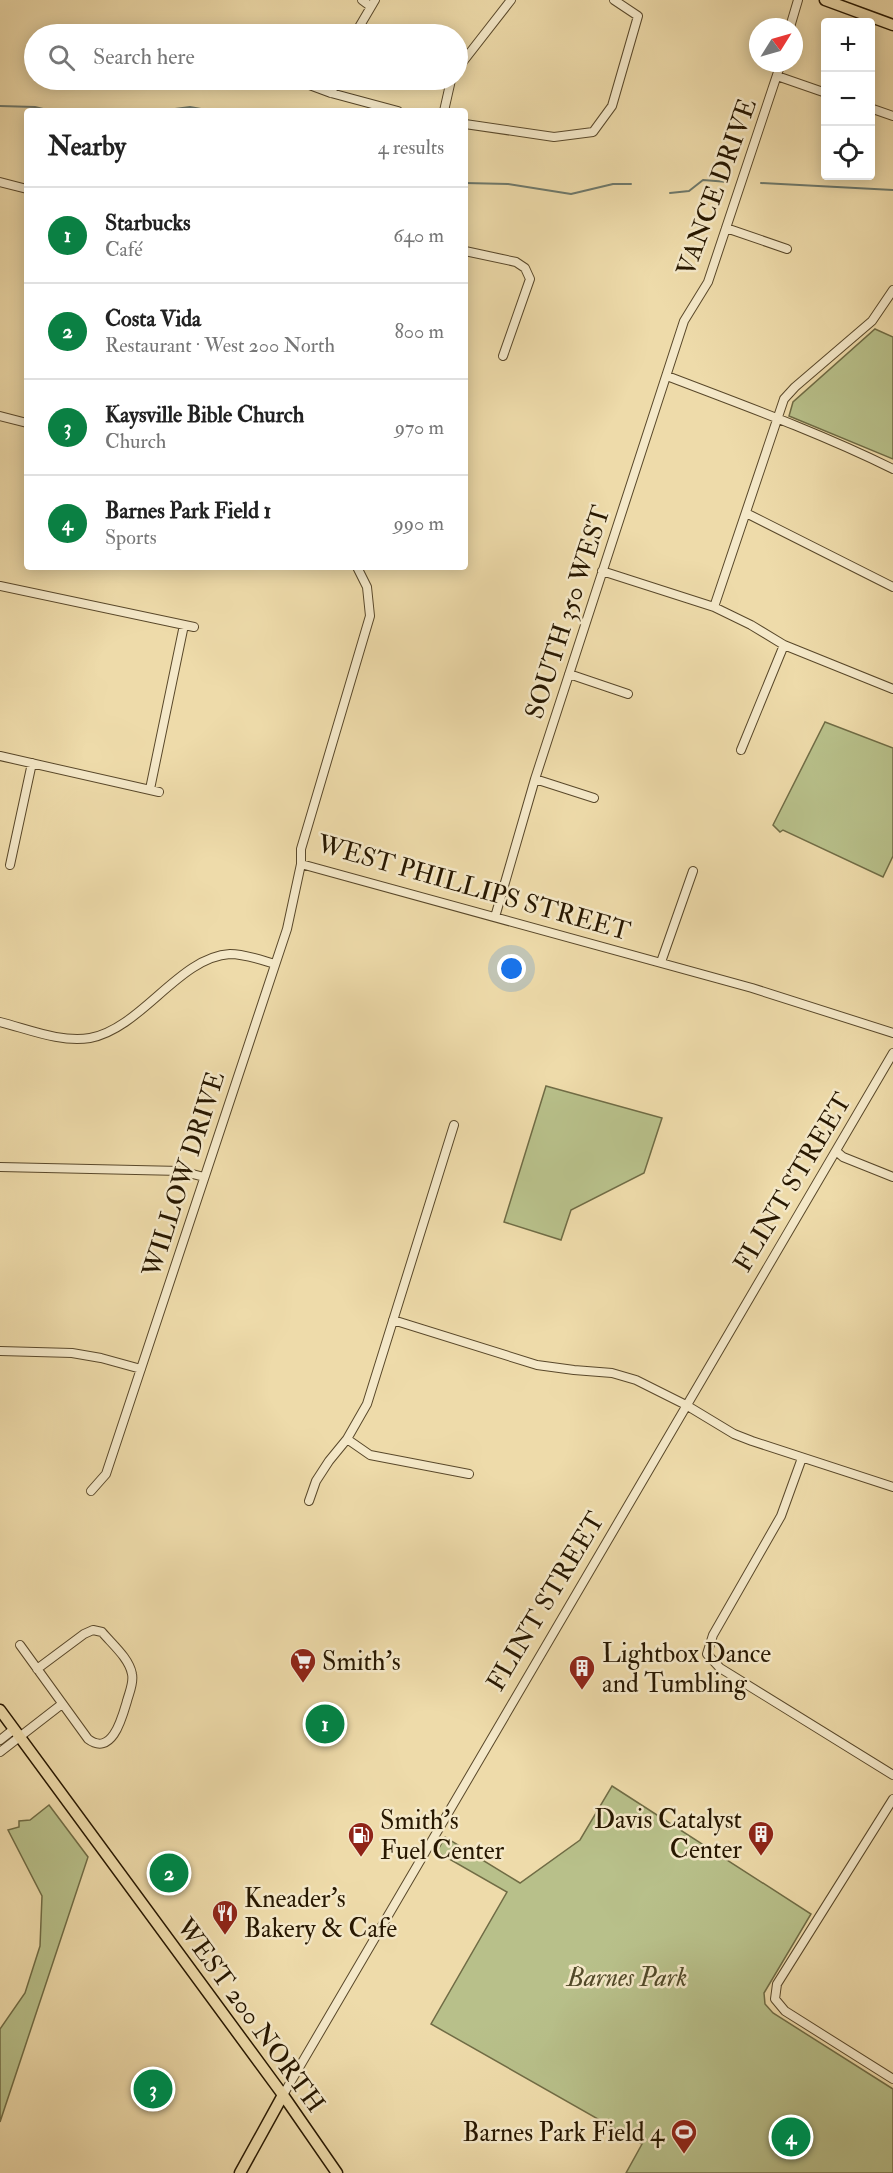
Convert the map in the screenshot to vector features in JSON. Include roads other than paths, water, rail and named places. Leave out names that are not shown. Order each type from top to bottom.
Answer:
[{"type":"main road","points":[[825,0],[893,25]]},
{"type":"main road","name":"WEST 200 NORTH","points":[[0,1710],[283,2095],[337,2173]]},
{"type":"main road","name":"FLINT STREET","points":[[240,2173],[283,2095]]},
{"type":"street","points":[[361,24],[373,3],[362,0]]},
{"type":"street","points":[[468,55],[511,0]]},
{"type":"street","points":[[468,124],[554,137],[593,132],[612,105],[638,16],[614,0]]},
{"type":"street","points":[[793,18],[798,0]]},
{"type":"street","name":"VANCE DRIVE","points":[[684,321],[708,282],[778,72]]},
{"type":"street","points":[[777,76],[821,92]]},
{"type":"street","points":[[323,90],[387,108]]},
{"type":"street","points":[[445,108],[449,90]]},
{"type":"street","points":[[875,110],[893,116]]},
{"type":"street","points":[[0,182],[24,188]]},
{"type":"street","points":[[726,228],[787,249]]},
{"type":"street","points":[[468,252],[516,262],[525,268],[530,279],[503,356]]},
{"type":"street","points":[[714,607],[784,399],[872,321],[893,290]]},
{"type":"street","name":"SOUTH 350 WEST","points":[[495,917],[535,779],[684,321]]},
{"type":"street","points":[[667,376],[777,418],[893,469]]},
{"type":"street","points":[[0,416],[24,422]]},
{"type":"street","points":[[746,513],[893,587]]},
{"type":"street","name":"WEST PHILLIPS STREET","points":[[358,570],[367,587],[370,616],[301,849],[301,864],[662,962],[893,1033]]},
{"type":"street","points":[[602,571],[714,607],[751,625],[784,645],[893,689]]},
{"type":"street","points":[[0,586],[194,627]]},
{"type":"street","points":[[150,789],[184,625]]},
{"type":"street","points":[[741,750],[784,645]]},
{"type":"street","points":[[569,674],[628,694]]},
{"type":"street","points":[[0,756],[159,792]]},
{"type":"street","points":[[10,865],[32,763]]},
{"type":"street","points":[[535,779],[594,798]]},
{"type":"street","name":"WILLOW DRIVE","points":[[91,1491],[106,1474],[275,964],[286,929],[301,864]]},
{"type":"street","points":[[662,962],[693,871]]},
{"type":"street","points":[[0,1022],[68,1039],[89,1038],[106,1033],[123,1024],[194,968],[213,958],[230,954],[275,964]]},
{"type":"street","name":"FLINT STREET","points":[[283,2095],[893,1053]]},
{"type":"street","points":[[309,1502],[316,1481],[347,1439],[367,1404],[454,1125]]},
{"type":"street","points":[[836,1151],[843,1157],[893,1177]]},
{"type":"street","points":[[0,1167],[181,1171],[204,1177]]},
{"type":"street","points":[[393,1320],[537,1365],[612,1373],[636,1380],[686,1405],[734,1434],[893,1487]]},
{"type":"street","points":[[0,1351],[72,1353],[141,1369]]},
{"type":"street","points":[[347,1439],[370,1455],[470,1474]]},
{"type":"street","points":[[802,1458],[781,1516],[713,1635],[707,1654],[720,1668],[893,1775]]},
{"type":"street","points":[[20,1645],[37,1669],[62,1704],[88,1739],[94,1743],[103,1744],[114,1736],[133,1678],[123,1657],[102,1632],[97,1630],[84,1634],[37,1669]]},
{"type":"street","points":[[0,1752],[62,1704]]},
{"type":"street","points":[[0,1740],[14,1729]]},
{"type":"street","points":[[893,1799],[777,1984],[775,1999],[785,2011],[893,2079]]},
{"type":"waterway","points":[[0,106],[39,108]]},
{"type":"waterway","points":[[182,108],[196,108]]},
{"type":"waterway","points":[[670,193],[689,191],[703,180],[728,182]]},
{"type":"waterway","points":[[468,183],[508,184],[571,194],[613,184],[631,184]]},
{"type":"waterway","points":[[761,183],[893,190]]},
{"type":"place","name":"Smith's","points":[[303,1684]]},
{"type":"place","name":"Lightbox Dance and Tumbling","points":[[582,1691]]},
{"type":"place","name":"Starbucks","points":[[325,1724]]},
{"type":"place","name":"Davis Catalyst Center","points":[[761,1857]]},
{"type":"place","name":"Smith's Fuel Center","points":[[361,1858]]},
{"type":"place","name":"Costa Vida","points":[[169,1873]]},
{"type":"place","name":"Kneader's Bakery & Cafe","points":[[225,1936]]},
{"type":"place","name":"Kaysville Bible Church","points":[[153,2089]]},
{"type":"place","name":"Barnes Park Field 1","points":[[791,2137]]},
{"type":"place","name":"Barnes Park Field 4","points":[[684,2155]]},
{"type":"park label","name":"Barnes Park","points":[[627,1977]]}]
